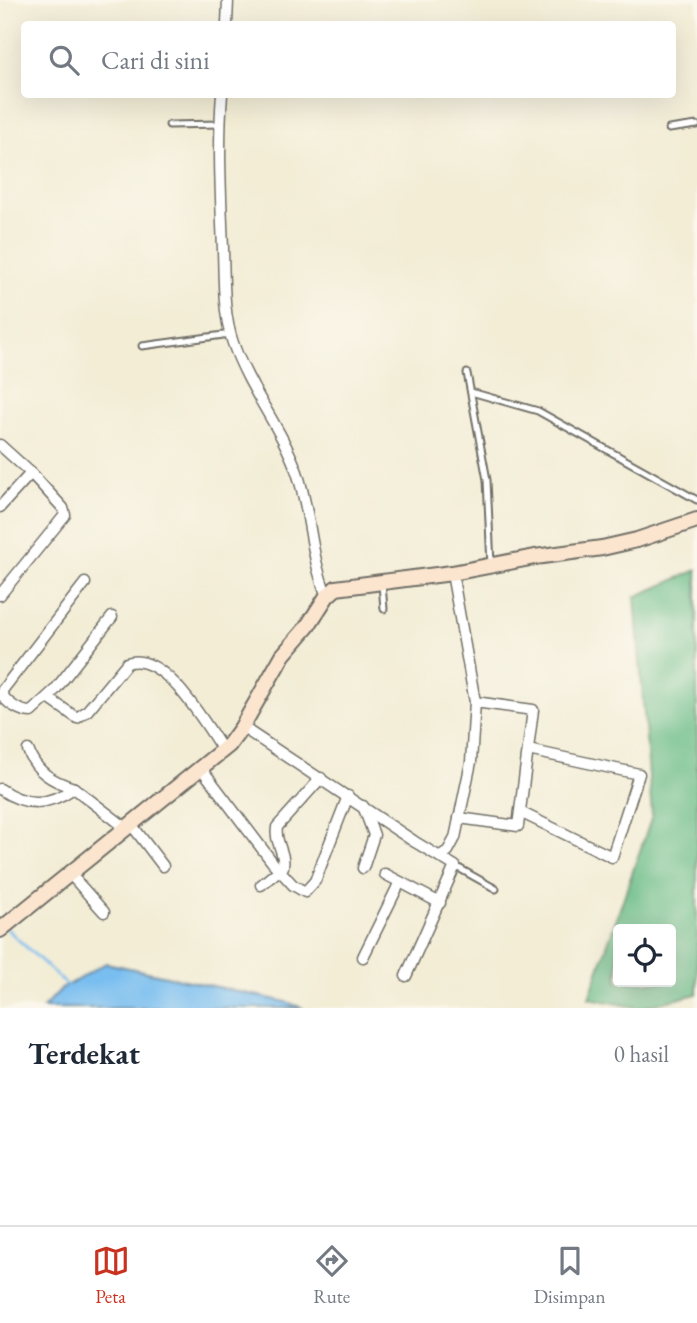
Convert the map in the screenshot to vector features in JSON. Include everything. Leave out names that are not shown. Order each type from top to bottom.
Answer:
[{"type":"street","points":[[227,21],[228,0]]},
{"type":"street","points":[[222,98],[224,272],[230,334],[296,468],[309,520],[317,571],[327,596]]},
{"type":"street","points":[[0,445],[31,473],[63,508],[65,515],[2,587]]},
{"type":"street","points":[[0,507],[31,473]]},
{"type":"street","points":[[3,928],[223,750],[243,727],[282,655],[336,588],[452,573],[618,545],[697,520]]},
{"type":"street","points":[[440,856],[453,844],[459,818],[472,752],[475,702],[452,573]]},
{"type":"street","points":[[85,583],[1,692],[7,701],[27,713],[34,710],[48,698],[112,617]]},
{"type":"street","points":[[48,698],[73,717],[82,716],[127,663],[141,661],[156,667],[171,679],[223,750]]},
{"type":"street","points":[[459,818],[518,826],[520,812],[533,710],[475,702]]},
{"type":"street","points":[[243,727],[455,866],[406,976]]},
{"type":"street","points":[[28,750],[35,764],[49,778],[74,788],[128,826],[163,866]]},
{"type":"street","points":[[520,812],[612,857],[639,774],[528,750]]},
{"type":"street","points":[[201,768],[280,871],[301,891],[312,887],[348,796]]},
{"type":"street","points":[[261,885],[280,871],[284,861],[276,839],[277,827],[321,778]]},
{"type":"street","points":[[0,789],[18,798],[38,803],[53,801],[74,788]]},
{"type":"street","points":[[363,806],[374,835],[363,868]]},
{"type":"street","points":[[385,874],[440,903]]},
{"type":"street","points":[[71,875],[104,912]]},
{"type":"street","points":[[363,957],[400,882]]},
{"type":"lane","points":[[169,125],[220,124]]},
{"type":"lane","points":[[669,129],[697,125]]},
{"type":"lane","points":[[142,346],[230,334]]},
{"type":"lane","points":[[467,373],[487,480],[491,565]]},
{"type":"lane","points":[[471,392],[538,411],[697,500]]},
{"type":"lane","points":[[382,583],[384,609]]},
{"type":"lane","points":[[455,866],[496,889]]},
{"type":"green space","points":[[697,570],[697,994],[640,1008],[589,998],[613,929],[613,987],[676,987],[676,924],[615,924],[652,816],[635,597]]},
{"type":"water","points":[[106,963],[303,1008],[43,1008],[60,990]]},
{"type":"waterway","points":[[7,929],[69,987]]}]
